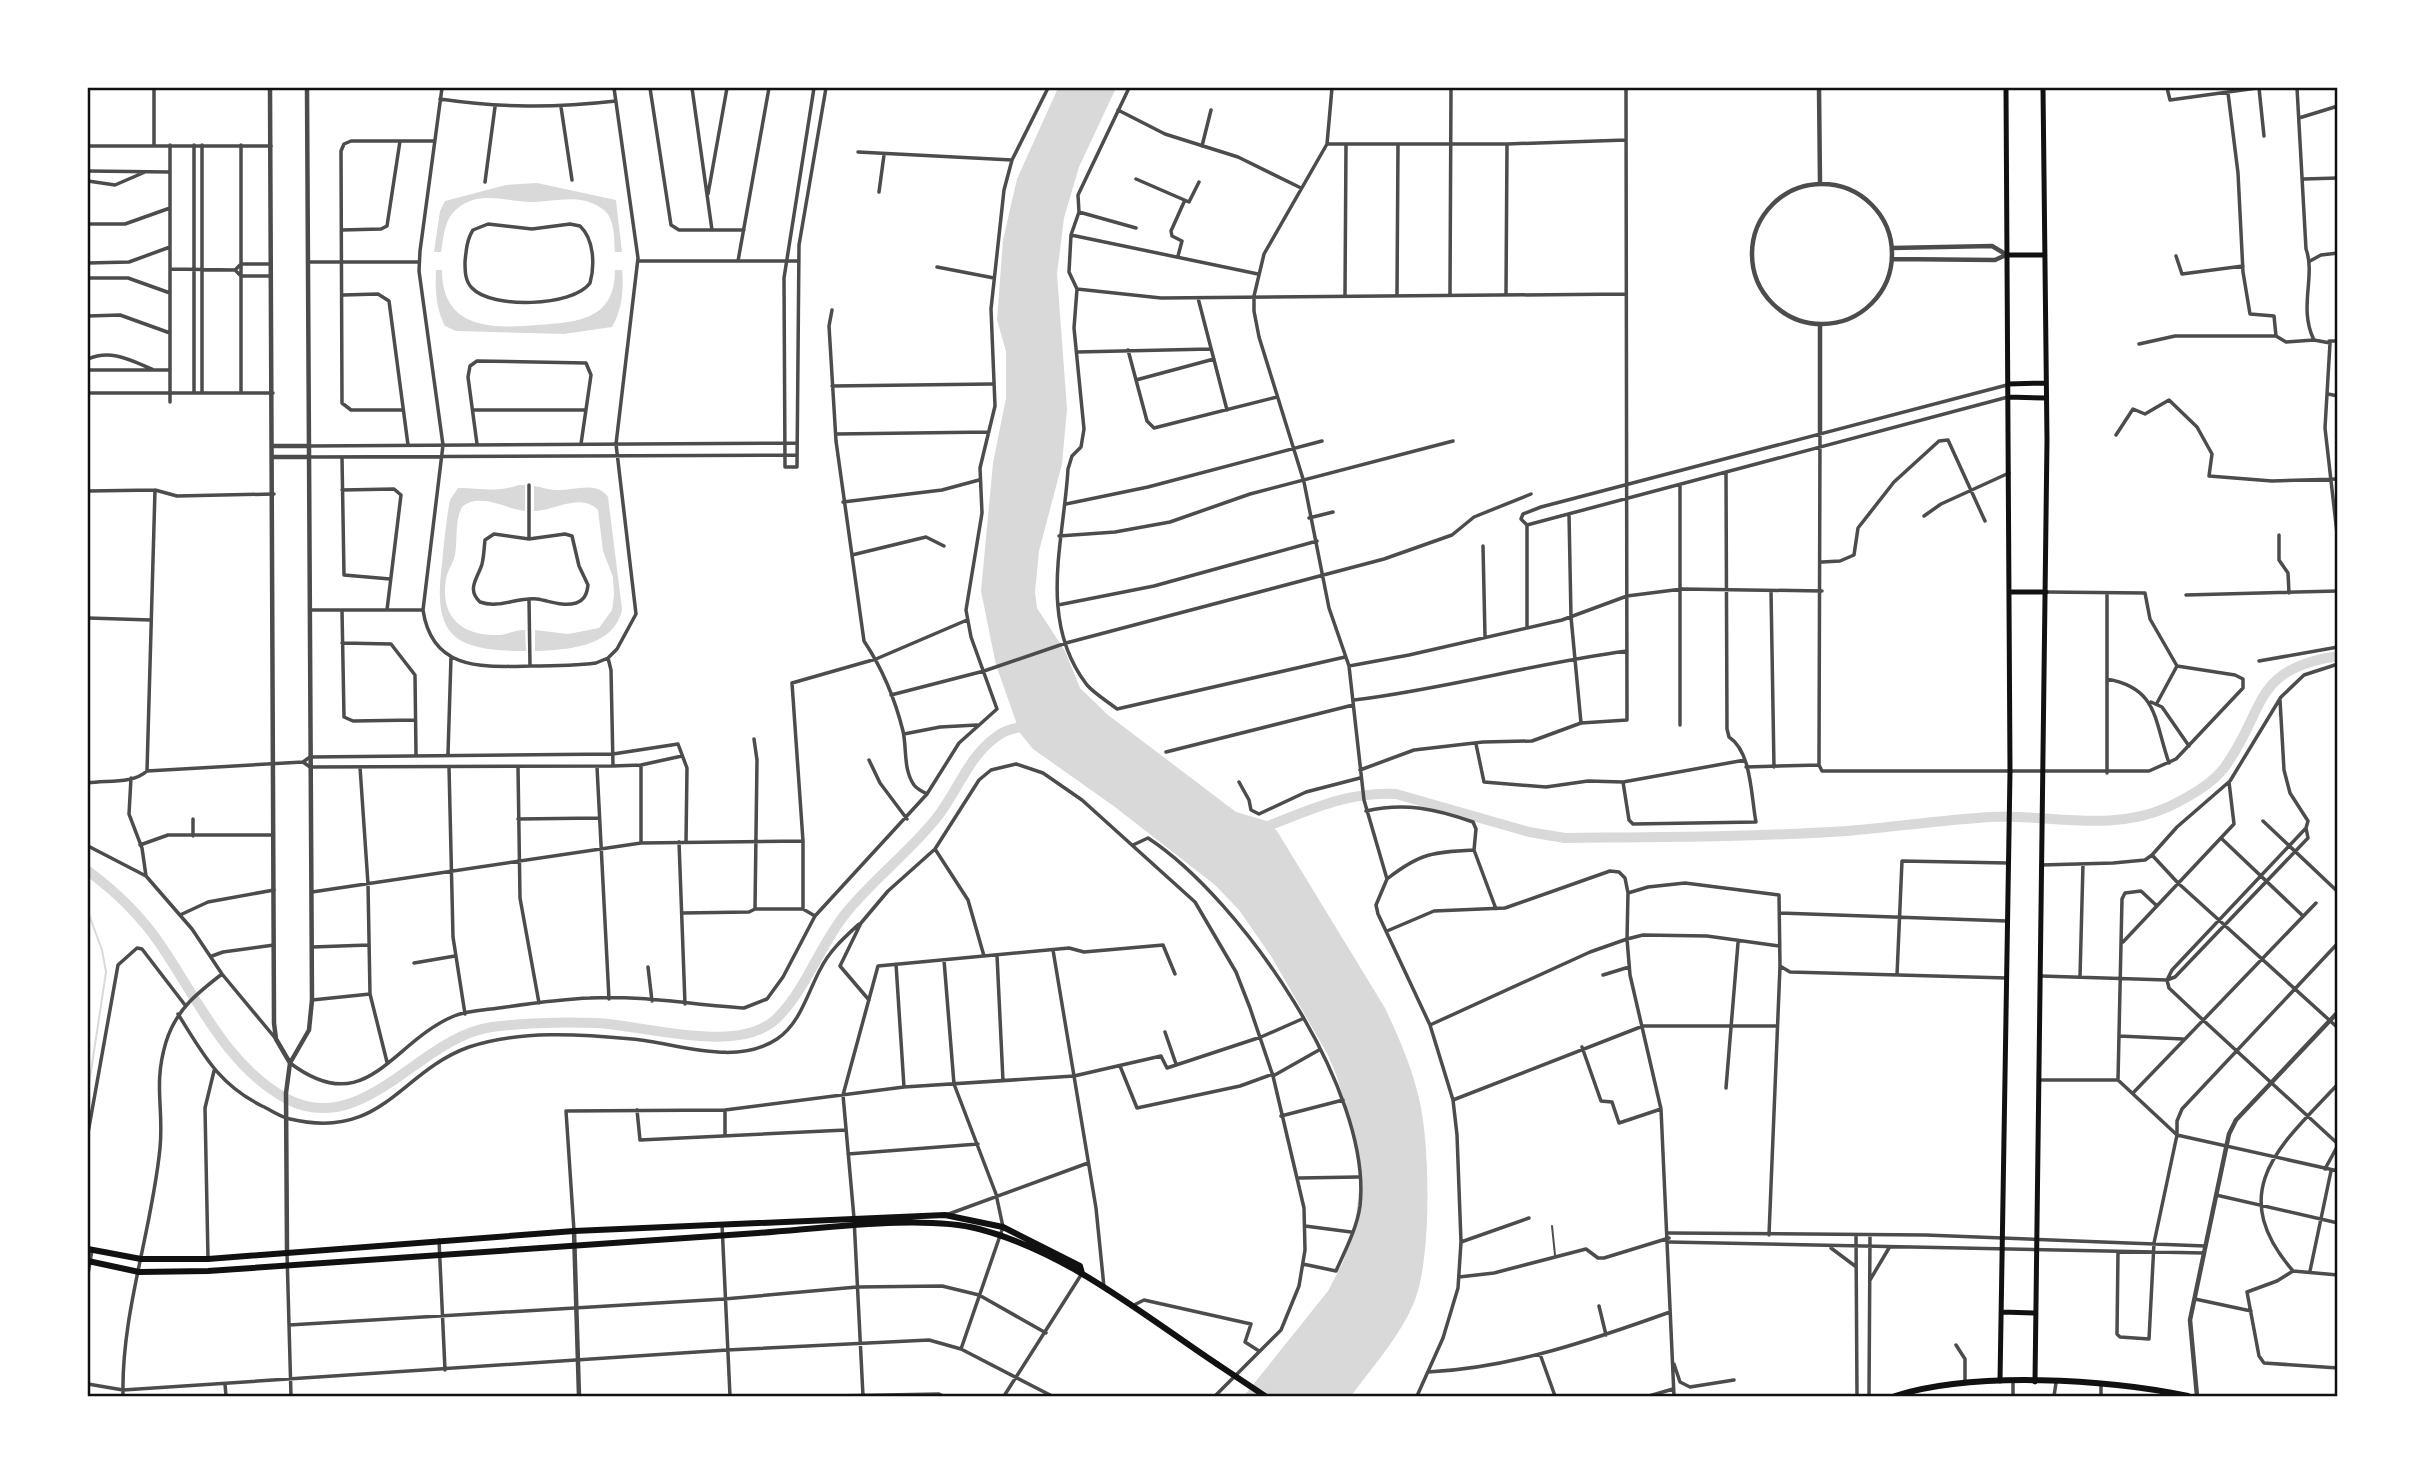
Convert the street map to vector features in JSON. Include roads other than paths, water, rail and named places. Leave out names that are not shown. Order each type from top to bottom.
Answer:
[{"type":"main road","points":[[2000,1381],[2010,772],[2006,88]]},
{"type":"main road","points":[[2035,1382],[2046,592],[2043,88]]},
{"type":"main road","points":[[2007,255],[2045,255]]},
{"type":"main road","points":[[2008,384],[2046,383]]},
{"type":"main road","points":[[2008,397],[2046,398]]},
{"type":"main road","points":[[2009,592],[2046,592]]},
{"type":"main road","points":[[90,1249],[141,1259],[208,1259],[574,1231],[946,1215],[1003,1227],[1080,1266],[1082,1273]]},
{"type":"main road","points":[[89,1261],[139,1272],[287,1266],[721,1235],[956,1224],[1001,1235],[1082,1273],[1265,1396]]},
{"type":"main road","points":[[2002,1312],[2035,1313]]},
{"type":"main road","points":[[1895,1396],[1965,1383],[2000,1381],[2101,1385],[2188,1396]]},
{"type":"street","points":[[154,145],[155,88]]},
{"type":"street","points":[[270,88],[276,1039]]},
{"type":"street","points":[[290,1396],[284,1109],[290,1063],[307,1037],[312,1000],[307,88]]},
{"type":"street","points":[[442,88],[419,262],[443,445],[423,610],[431,635],[451,657],[479,667],[582,665],[607,658],[625,640],[636,614],[616,444],[638,261],[614,88]]},
{"type":"street","points":[[650,88],[671,225],[679,230],[744,230]]},
{"type":"street","points":[[692,88],[712,230]]},
{"type":"street","points":[[708,200],[727,88]]},
{"type":"street","points":[[738,261],[769,88]]},
{"type":"street","points":[[814,88],[786,261],[785,467],[797,467],[798,261],[826,88]]},
{"type":"street","points":[[88,846],[146,876],[180,915],[222,974],[276,1039],[290,1063],[312,1079],[343,1086],[387,1062],[433,1027],[465,1014],[539,1003],[609,999],[744,1008],[767,999],[783,977],[815,916],[907,819],[927,794],[959,743],[977,724],[997,709],[967,620],[973,560],[982,513],[979,480],[995,406],[992,384],[994,278],[1004,190],[1012,160],[1048,88]]},
{"type":"street","points":[[1129,88],[1078,195],[1079,212],[1071,235],[1069,272],[1077,289],[1076,352],[1084,429],[1081,447],[1072,456],[1068,469],[1066,504],[1059,536],[1057,605],[1064,643],[1088,685],[1117,709],[1345,657]]},
{"type":"street","points":[[1332,88],[1327,144],[1272,238],[1258,274],[1254,296],[1259,337],[1304,482],[1309,518],[1317,541],[1329,608],[1349,666],[1364,800],[1387,879]]},
{"type":"street","points":[[1450,293],[1451,88]]},
{"type":"street","points":[[1360,770],[1414,750],[1532,741],[1581,723],[1627,720],[1626,88]]},
{"type":"street","points":[[1819,88],[1820,183]]},
{"type":"street","points":[[2167,88],[2170,100],[2258,88],[2264,136]]},
{"type":"street","points":[[2297,88],[2306,249],[2310,261],[2306,309],[2314,340]]},
{"type":"street","points":[[2228,93],[2238,173],[2243,266],[2250,314],[2274,316],[2276,336]]},
{"type":"street","points":[[440,99],[495,107],[561,107],[616,101]]},
{"type":"street","points":[[2299,118],[2337,106]]},
{"type":"street","points":[[485,182],[495,107]]},
{"type":"street","points":[[561,107],[572,180]]},
{"type":"street","points":[[1118,110],[1165,134],[1238,157],[1301,188]]},
{"type":"street","points":[[1202,146],[1211,110]]},
{"type":"street","points":[[1327,144],[1507,144],[1626,140]]},
{"type":"street","points":[[403,410],[351,410],[344,406],[344,144],[351,141],[435,141]]},
{"type":"street","points":[[342,230],[381,229],[387,226],[400,141]]},
{"type":"street","points":[[1345,294],[1346,144]]},
{"type":"street","points":[[1397,294],[1398,144]]},
{"type":"street","points":[[1506,293],[1507,144]]},
{"type":"street","points":[[170,145],[170,402]]},
{"type":"street","points":[[194,145],[194,392]]},
{"type":"street","points":[[202,145],[202,392]]},
{"type":"street","points":[[241,145],[241,393]]},
{"type":"street","points":[[88,146],[271,146]]},
{"type":"street","points":[[858,152],[1012,160]]},
{"type":"street","points":[[879,191],[884,155]]},
{"type":"street","points":[[88,171],[170,172]]},
{"type":"street","points":[[88,181],[115,185],[147,172]]},
{"type":"street","points":[[2304,179],[2337,178]]},
{"type":"street","points":[[1136,179],[1190,202],[1199,182]]},
{"type":"street","points":[[1820,183],[1846,187],[1869,201],[1885,222],[1892,248],[1892,260],[1885,285],[1869,306],[1846,320],[1820,324],[1794,319],[1771,303],[1756,281],[1751,254],[1756,227],[1771,204],[1794,189],[1820,183]]},
{"type":"street","points":[[1178,256],[1182,241],[1172,236],[1171,231],[1184,201]]},
{"type":"street","points":[[88,224],[125,224],[170,208]]},
{"type":"street","points":[[1079,212],[1136,228]]},
{"type":"street","points":[[570,224],[580,226],[587,233],[593,265],[590,283],[582,293],[556,300],[536,301],[501,300],[480,294],[467,281],[465,265],[470,235],[482,225],[533,229],[570,224]]},
{"type":"street","points":[[1071,235],[1258,274]]},
{"type":"street","points":[[1892,248],[1992,246],[2007,255]]},
{"type":"street","points":[[88,262],[129,262],[170,247]]},
{"type":"street","points":[[1964,247],[1964,260]]},
{"type":"street","points":[[1921,248],[1921,260]]},
{"type":"street","points":[[2310,261],[2321,255],[2337,254]]},
{"type":"street","points":[[1892,260],[1995,260],[2007,255]]},
{"type":"street","points":[[2176,256],[2182,274],[2243,266]]},
{"type":"street","points":[[638,261],[798,261]]},
{"type":"street","points":[[308,262],[419,262]]},
{"type":"street","points":[[235,270],[241,264],[271,264]]},
{"type":"street","points":[[937,267],[994,278]]},
{"type":"street","points":[[170,269],[235,270],[241,276],[271,276]]},
{"type":"street","points":[[88,278],[128,278],[170,293]]},
{"type":"street","points":[[1077,289],[1161,298],[1626,293]]},
{"type":"street","points":[[342,295],[378,294],[389,302],[408,445]]},
{"type":"street","points":[[1198,298],[1227,410]]},
{"type":"street","points":[[832,310],[829,326],[836,434],[843,502],[864,641],[876,659],[891,695],[904,734],[905,762],[914,786],[927,794]]},
{"type":"street","points":[[88,316],[120,315],[170,333]]},
{"type":"street","points":[[1820,324],[1822,591],[1819,765],[1827,773],[2149,771],[2169,763],[2189,746],[2243,688],[2245,682],[2235,675],[2177,666]]},
{"type":"street","points":[[2139,344],[2175,336],[2276,336],[2286,342],[2337,341]]},
{"type":"street","points":[[2329,341],[2325,428],[2337,542]]},
{"type":"street","points":[[1076,352],[1211,349]]},
{"type":"street","points":[[1128,350],[1147,421],[1154,428],[1276,397]]},
{"type":"street","points":[[88,359],[97,354],[116,354],[156,370]]},
{"type":"street","points":[[1136,380],[1214,359]]},
{"type":"street","points":[[477,445],[470,366],[477,361],[586,363],[591,370],[580,444]]},
{"type":"street","points":[[88,370],[170,370]]},
{"type":"street","points":[[832,386],[992,384]]},
{"type":"street","points":[[1527,627],[1527,525],[1521,519],[1526,513],[2008,384]]},
{"type":"street","points":[[88,393],[273,394]]},
{"type":"street","points":[[2328,394],[2337,396]]},
{"type":"street","points":[[1527,525],[2008,397]]},
{"type":"street","points":[[2116,435],[2133,409],[2145,414],[2167,400],[2188,415],[2212,454],[2208,476],[2272,481],[2337,479]]},
{"type":"street","points":[[473,410],[586,410]]},
{"type":"street","points":[[836,434],[989,432]]},
{"type":"street","points":[[1822,562],[1840,561],[1854,555],[1857,528],[1894,482],[1934,444],[1948,440],[1985,522]]},
{"type":"street","points":[[1066,504],[1084,502],[1322,441]]},
{"type":"street","points":[[1059,536],[1115,533],[1170,522],[1250,494],[1453,441]]},
{"type":"street","points":[[273,446],[797,443]]},
{"type":"street","points":[[273,457],[797,455]]},
{"type":"street","points":[[342,457],[344,575],[391,579]]},
{"type":"street","points":[[1623,782],[1629,820],[1633,824],[1756,822],[1745,760],[1737,742],[1729,737],[1727,729],[1726,472]]},
{"type":"street","points":[[1924,516],[2009,473]]},
{"type":"street","points":[[843,502],[942,490],[979,480]]},
{"type":"street","points":[[529,485],[529,539]]},
{"type":"street","points":[[1680,485],[1680,725]]},
{"type":"street","points":[[342,491],[394,489],[401,495],[387,610]]},
{"type":"street","points":[[88,491],[155,490],[177,496],[274,494]]},
{"type":"street","points":[[147,771],[155,490]]},
{"type":"street","points":[[891,695],[984,671],[1064,643],[1323,577],[1452,535],[1474,517],[1531,494]]},
{"type":"street","points":[[1309,518],[1333,512]]},
{"type":"street","points":[[1569,514],[1571,617],[1581,723]]},
{"type":"street","points":[[565,534],[572,536],[579,566],[588,585],[586,594],[577,603],[529,599],[485,603],[476,598],[472,589],[487,536],[529,539],[565,534]]},
{"type":"street","points":[[2279,535],[2279,560],[2288,573],[2289,593]]},
{"type":"street","points":[[852,555],[926,537],[944,546]]},
{"type":"street","points":[[1057,605],[1154,586],[1317,541]]},
{"type":"street","points":[[1483,546],[1485,637]]},
{"type":"street","points":[[1349,666],[1571,617],[1627,596],[1682,589],[1822,591]]},
{"type":"street","points":[[1771,591],[1774,767]]},
{"type":"street","points":[[2186,595],[2337,591]]},
{"type":"street","points":[[2046,592],[2146,593],[2150,619],[2177,666]]},
{"type":"street","points":[[2107,592],[2107,773]]},
{"type":"street","points":[[529,599],[530,666]]},
{"type":"street","points":[[310,610],[423,610]]},
{"type":"street","points":[[342,610],[344,717],[354,721],[415,720]]},
{"type":"street","points":[[88,618],[151,620]]},
{"type":"street","points":[[803,909],[803,841],[792,683],[876,659],[967,620]]},
{"type":"street","points":[[342,643],[384,643],[395,647],[415,675],[415,754]]},
{"type":"street","points":[[2259,661],[2337,647]]},
{"type":"street","points":[[1166,752],[1353,702],[1575,658],[1627,651]]},
{"type":"street","points":[[448,754],[451,657]]},
{"type":"street","points":[[607,658],[611,670],[613,766]]},
{"type":"street","points":[[2041,864],[2136,861],[2152,856],[2177,827],[2229,782],[2280,698],[2304,675],[2337,664]]},
{"type":"street","points":[[2169,763],[2154,702],[2177,666]]},
{"type":"street","points":[[2107,679],[2130,684],[2154,702],[2189,746]]},
{"type":"street","points":[[2280,698],[2284,770],[2290,793],[2308,821],[2306,828],[2172,970],[2167,980],[2169,988],[2337,1145],[2325,1169]]},
{"type":"street","points":[[904,734],[977,724]]},
{"type":"street","points":[[754,739],[757,760],[755,909]]},
{"type":"street","points":[[88,783],[141,776],[147,771],[303,762],[310,757],[612,754],[678,744],[687,768],[686,842]]},
{"type":"street","points":[[1476,744],[1484,782],[1546,787],[1588,782],[1623,782],[1745,760]]},
{"type":"street","points":[[303,762],[310,767],[613,766],[641,765],[682,756]]},
{"type":"street","points":[[869,760],[880,783],[907,819]]},
{"type":"street","points":[[178,1014],[214,1071],[239,1095],[284,1117],[323,1123],[362,1118],[452,1055],[492,1040],[557,1035],[636,1039],[725,1052],[748,1051],[783,1034],[799,1013],[826,959],[888,891],[935,849],[979,780],[991,769],[1016,764],[1043,773],[1082,800],[1195,902],[1236,972],[1273,1075],[1281,1116],[1299,1178],[1305,1226],[1303,1264],[1295,1303],[1288,1319],[1215,1396]]},
{"type":"street","points":[[641,765],[641,843]]},
{"type":"street","points":[[1746,767],[1819,765]]},
{"type":"street","points":[[518,766],[517,864],[522,919],[539,1003]]},
{"type":"street","points":[[597,766],[599,849],[609,999]]},
{"type":"street","points":[[360,767],[368,884],[370,994],[387,1062]]},
{"type":"street","points":[[449,767],[455,956],[465,1014]]},
{"type":"street","points":[[131,778],[129,814],[141,845],[146,876]]},
{"type":"street","points":[[1240,782],[1251,810],[1259,814],[1306,792],[1361,778]]},
{"type":"street","points":[[2122,944],[2234,824],[2236,817],[2229,782]]},
{"type":"street","points":[[1366,811],[1410,806],[1452,815],[1474,824],[1474,850],[1496,909]]},
{"type":"street","points":[[518,819],[598,818]]},
{"type":"street","points":[[193,819],[193,836]]},
{"type":"street","points":[[2263,821],[2337,892]]},
{"type":"street","points":[[2039,976],[2167,980],[2181,973],[2308,838],[2309,830],[2306,828]]},
{"type":"street","points":[[141,845],[168,835],[274,835]]},
{"type":"street","points":[[1133,845],[1148,838],[1194,872],[1216,895],[1249,936],[1302,1019],[1343,1100],[1358,1177],[1360,1206],[1336,1271],[1303,1264]]},
{"type":"street","points":[[2222,839],[2303,916]]},
{"type":"street","points":[[311,892],[517,864],[641,843],[803,841]]},
{"type":"street","points":[[679,842],[685,1004]]},
{"type":"street","points":[[935,849],[968,900],[984,956]]},
{"type":"street","points":[[1417,1396],[1452,1314],[1459,1276],[1461,1180],[1453,1100],[1430,1026],[1377,905],[1387,879],[1412,859],[1428,853],[1474,850]]},
{"type":"street","points":[[2152,856],[2178,884],[2337,1028]]},
{"type":"street","points":[[1897,975],[1902,861],[2008,863]]},
{"type":"street","points":[[2080,977],[2083,863]]},
{"type":"street","points":[[1387,931],[1434,912],[1496,909],[1610,871],[1619,872],[1625,878],[1628,893],[1629,967],[1661,1108],[1669,1238],[1674,1396]]},
{"type":"street","points":[[1628,893],[1648,887],[1685,884],[1724,891],[1779,895],[1780,966],[1769,1235]]},
{"type":"street","points":[[180,915],[208,902],[274,890]]},
{"type":"street","points":[[2118,1080],[2122,899],[2126,893],[2141,891],[2157,906]]},
{"type":"street","points":[[2133,1093],[2316,903]]},
{"type":"street","points":[[682,914],[803,909],[815,916]]},
{"type":"street","points":[[1780,913],[2007,921]]},
{"type":"street","points":[[861,923],[840,966],[869,1000]]},
{"type":"street","points":[[1430,1026],[1591,951],[1643,935],[1707,936],[1738,943],[1779,946]]},
{"type":"street","points":[[1726,1088],[1738,943]]},
{"type":"street","points":[[2118,1252],[2117,1334],[2120,1337],[2149,1339],[2154,1244],[2177,1135],[2177,1121],[2182,1109],[2337,943]]},
{"type":"street","points":[[212,957],[223,952],[274,945]]},
{"type":"street","points":[[312,947],[370,945]]},
{"type":"street","points":[[863,1396],[855,1227],[843,1095],[878,966],[1069,948],[1084,952],[1163,945],[1175,974]]},
{"type":"street","points":[[88,1133],[118,965],[124,957],[137,948],[142,949],[185,1004]]},
{"type":"street","points":[[1053,950],[1088,1163],[1104,1288]]},
{"type":"street","points":[[997,955],[1003,1080]]},
{"type":"street","points":[[414,963],[455,956]]},
{"type":"street","points":[[944,960],[954,1084],[996,1194],[1003,1227],[961,1349]]},
{"type":"street","points":[[896,964],[904,1087]]},
{"type":"street","points":[[1780,966],[1790,972],[2007,978]]},
{"type":"street","points":[[648,967],[652,1001]]},
{"type":"street","points":[[1603,975],[1629,967]]},
{"type":"street","points":[[123,1396],[139,1272],[160,1147],[158,1079],[166,1042],[185,1004],[222,974]]},
{"type":"street","points":[[312,1000],[370,994]]},
{"type":"street","points":[[2197,1396],[2190,1320],[2225,1147],[2236,1121],[2337,1012]]},
{"type":"street","points":[[579,1396],[574,1308],[575,1245],[566,1111],[725,1110],[904,1087],[1074,1076],[1161,1056],[1167,1068],[1261,1037],[1302,1019]]},
{"type":"street","points":[[1453,1100],[1582,1047],[1643,1026],[1778,1026]]},
{"type":"street","points":[[1165,1032],[1176,1064]]},
{"type":"street","points":[[2119,1036],[2185,1039]]},
{"type":"street","points":[[1582,1047],[1601,1101],[1612,1102],[1619,1123],[1661,1108]]},
{"type":"street","points":[[1121,1066],[1137,1108],[1240,1086],[1273,1075],[1319,1050]]},
{"type":"street","points":[[208,1259],[205,1108],[214,1071]]},
{"type":"street","points":[[2038,1080],[2118,1080],[2177,1135],[2337,1171]]},
{"type":"street","points":[[2293,1271],[2273,1241],[2260,1205],[2271,1158],[2337,1084]]},
{"type":"street","points":[[1281,1116],[1343,1100]]},
{"type":"street","points":[[637,1110],[640,1140],[846,1130]]},
{"type":"street","points":[[725,1110],[725,1135]]},
{"type":"street","points":[[848,1154],[978,1144]]},
{"type":"street","points":[[946,1215],[996,1194],[1088,1163]]},
{"type":"street","points":[[2310,1271],[2332,1170]]},
{"type":"street","points":[[1299,1178],[1358,1177]]},
{"type":"street","points":[[2216,1195],[2337,1223]]},
{"type":"street","points":[[1461,1242],[1529,1218]]},
{"type":"street","points":[[722,1224],[730,1396]]},
{"type":"street","points":[[1305,1226],[1352,1232]]},
{"type":"street","points":[[1731,1234],[1731,1244]]},
{"type":"street","points":[[1459,1276],[1494,1273],[1589,1249],[1598,1258],[1604,1258],[1669,1238],[1731,1234],[2004,1238],[2205,1246]]},
{"type":"street","points":[[1796,1246],[1798,1235]]},
{"type":"street","points":[[1856,1235],[1857,1396]]},
{"type":"street","points":[[1869,1396],[1870,1235]]},
{"type":"street","points":[[1669,1238],[1731,1244],[1856,1248],[2204,1253]]},
{"type":"street","points":[[439,1240],[445,1370]]},
{"type":"street","points":[[1829,1247],[1857,1267]]},
{"type":"street","points":[[1869,1282],[1889,1248]]},
{"type":"street","points":[[88,1274],[90,1249]]},
{"type":"street","points":[[2337,1275],[2293,1271],[2277,1281],[2247,1292],[2259,1356],[2264,1363],[2337,1368]]},
{"type":"street","points":[[1004,1396],[1082,1273]]},
{"type":"street","points":[[289,1325],[857,1287],[942,1286],[979,1295],[1046,1333]]},
{"type":"street","points":[[2193,1299],[2251,1311]]},
{"type":"street","points":[[1132,1306],[1144,1300],[1251,1324],[1245,1342],[1259,1351]]},
{"type":"street","points":[[1599,1306],[1606,1335]]},
{"type":"street","points":[[1428,1372],[1486,1365],[1539,1354],[1606,1335],[1671,1312]]},
{"type":"street","points":[[88,1384],[123,1390],[727,1350],[929,1340],[961,1349],[1052,1396]]},
{"type":"street","points":[[1956,1345],[1965,1359],[1965,1383]]},
{"type":"street","points":[[1539,1354],[1555,1396]]},
{"type":"street","points":[[1672,1358],[1677,1377],[1685,1385],[1734,1380]]},
{"type":"street","points":[[2013,1381],[2013,1396]]},
{"type":"street","points":[[2054,1396],[2056,1383]]},
{"type":"street","points":[[225,1384],[226,1396]]},
{"type":"street","points":[[2101,1385],[2101,1396]]},
{"type":"street","points":[[1649,1396],[1673,1389]]},
{"type":"street","points":[[832,1396],[943,1396]]},
{"type":"lane","points":[[1552,1226],[1555,1256]]},
{"type":"waterway","points":[[1257,830],[1325,804],[1377,794],[1396,794],[1529,832],[1565,838],[1812,833],[1990,817],[2080,821],[2124,819],[2168,807],[2206,785],[2224,768],[2238,747],[2264,695],[2275,682],[2289,671],[2310,662],[2338,656]]},
{"type":"waterway","points":[[88,871],[118,896],[145,924],[215,1030],[247,1069],[287,1099],[315,1108],[342,1106],[367,1096],[466,1034],[492,1027],[596,1023],[718,1037],[742,1035],[763,1028],[789,1005],[846,913],[938,816],[978,754],[1004,732],[1030,726]]},
{"type":"waterway","points":[[88,912],[102,950],[106,972],[88,1091]]}]
